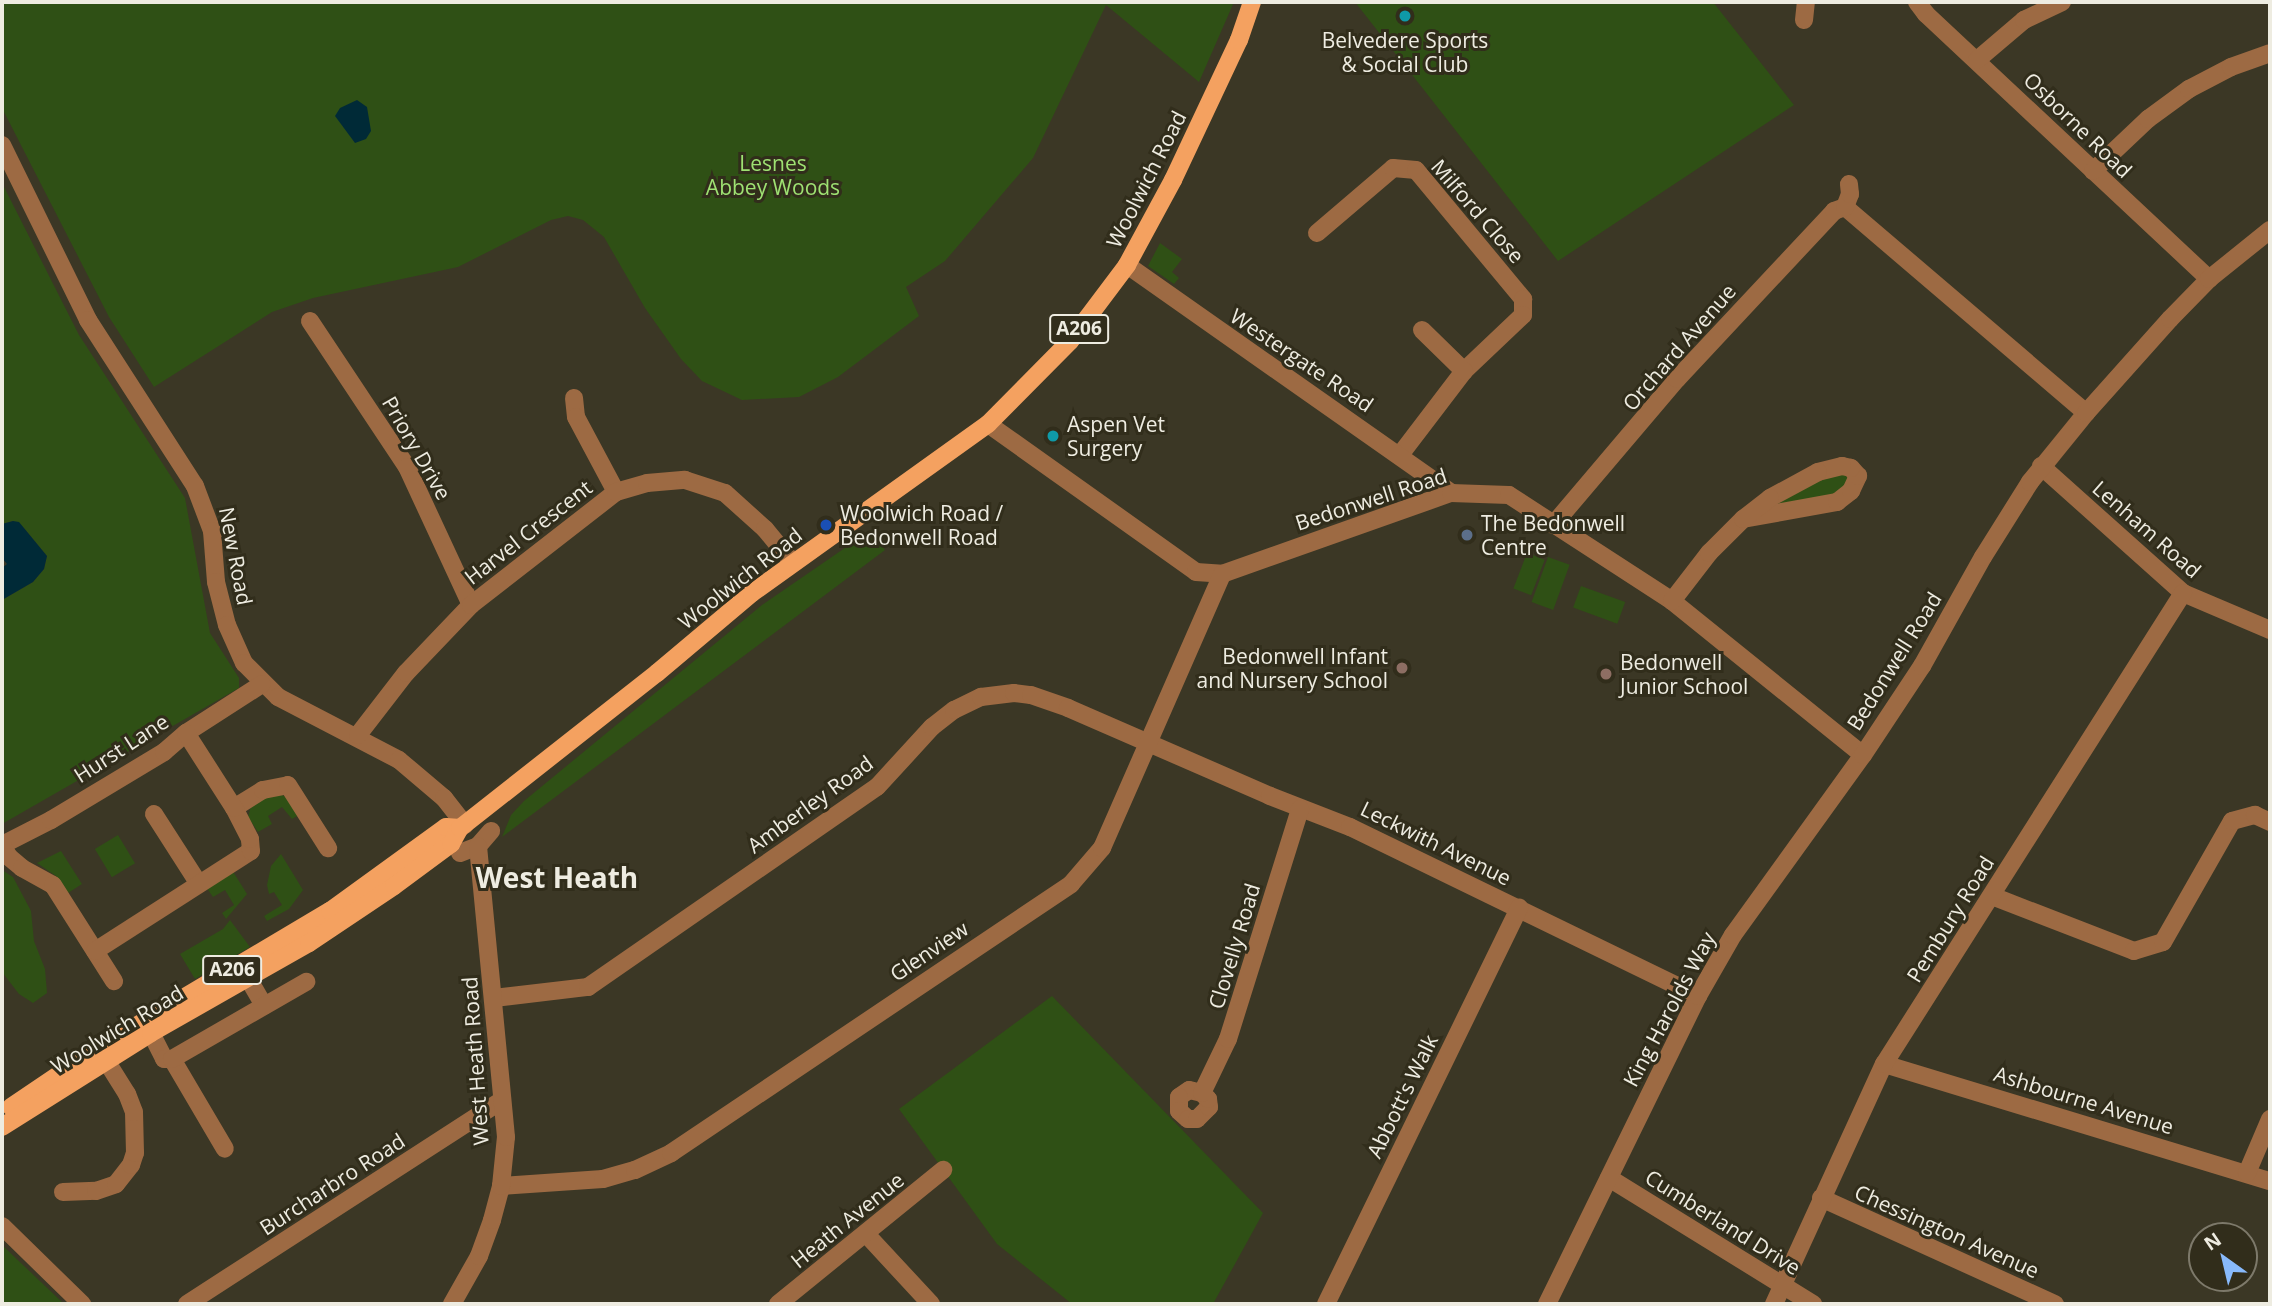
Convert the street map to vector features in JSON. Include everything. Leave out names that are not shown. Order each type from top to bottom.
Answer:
[{"type":"main road","name":"Woolwich Road","points":[[2,1127],[151,1033],[339,925],[451,844],[463,826],[793,563],[988,424],[1070,341],[1127,265],[1240,40],[1252,2]]},
{"type":"main road","name":"Woolwich Road","points":[[2,1114],[93,1051],[330,912],[446,827],[463,826]]},
{"type":"street","name":"Osborne Road","points":[[1917,2],[2093,172],[2209,279]]},
{"type":"street","points":[[1977,60],[2024,20],[2062,2]]},
{"type":"street","points":[[2093,172],[2148,119],[2189,89],[2231,67],[2270,53]]},
{"type":"street","name":"New Road","points":[[2,145],[88,320],[195,486],[212,531],[216,582],[227,625],[244,663],[262,684],[278,697],[358,735],[411,769],[444,798],[463,826]]},
{"type":"street","name":"Milford Close","points":[[1317,233],[1393,167],[1416,170],[1523,299],[1524,315],[1464,371],[1401,455]]},
{"type":"street","points":[[1849,184],[1850,194],[1844,207],[2086,413]]},
{"type":"street","name":"Orchard Avenue","points":[[1553,525],[1677,379],[1834,211],[1844,207]]},
{"type":"street","name":"Bedonwell Road","points":[[1222,574],[1451,493],[1509,495],[1672,601],[1863,755],[1922,666],[1983,556],[2041,466],[2209,279],[2270,230]]},
{"type":"street","name":"Westergate Road","points":[[1127,265],[1401,455],[1451,493]]},
{"type":"street","name":"Priory Drive","points":[[310,321],[407,467],[471,605]]},
{"type":"street","points":[[1422,330],[1464,371]]},
{"type":"street","points":[[574,398],[576,417],[616,492]]},
{"type":"street","points":[[988,424],[1196,572],[1222,574]]},
{"type":"street","points":[[1672,601],[1709,553],[1742,519],[1770,498],[1818,472],[1842,466],[1851,468],[1858,476],[1851,491],[1837,502],[1742,519]]},
{"type":"street","name":"Lenham Road","points":[[2041,466],[2183,593],[2270,630]]},
{"type":"street","name":"Harvel Crescent","points":[[358,735],[406,673],[471,605],[616,492],[648,483],[685,480],[725,494],[765,529],[793,563]]},
{"type":"street","name":"Glenview","points":[[501,1186],[603,1179],[635,1170],[671,1153],[1071,884],[1102,848],[1222,574]]},
{"type":"street","name":"Pembury Road","points":[[1774,1304],[1884,1064],[2183,593]]},
{"type":"street","name":"Hurst Lane","points":[[2,845],[51,820],[164,752],[186,733],[262,684]]},
{"type":"street","name":"Amberley Road","points":[[494,998],[588,987],[877,787],[944,717],[981,697],[998,693],[1031,695],[1068,708],[1148,744]]},
{"type":"street","points":[[95,951],[251,851],[250,839],[234,808],[186,733]]},
{"type":"street","name":"Leckwith Avenue","points":[[1148,744],[1366,834],[1698,996]]},
{"type":"street","name":"King Harolds Way","points":[[1547,1304],[1698,996],[1733,935],[1863,755]]},
{"type":"street","points":[[234,808],[262,790],[288,785],[328,848]]},
{"type":"street","name":"Clovelly Road","points":[[1202,1093],[1228,1039],[1300,809]]},
{"type":"street","points":[[154,814],[200,884]]},
{"type":"street","points":[[1992,896],[2134,951],[2163,942],[2232,821],[2255,815],[2270,822]]},
{"type":"street","points":[[460,853],[478,846],[491,831]]},
{"type":"street","points":[[2,845],[9,857],[22,868],[53,885],[114,981]]},
{"type":"street","name":"West Heath Road","points":[[452,1304],[479,1256],[501,1186],[506,1137],[478,846]]},
{"type":"street","name":"Abbott's Walk","points":[[1326,1304],[1518,908]]},
{"type":"street","points":[[248,978],[264,1006]]},
{"type":"street","points":[[151,1033],[164,1059],[178,1055],[306,982]]},
{"type":"street","points":[[178,1055],[225,1149]]},
{"type":"street","points":[[63,1192],[96,1191],[116,1184],[131,1165],[135,1153],[134,1112],[127,1094],[106,1061]]},
{"type":"street","name":"Ashbourne Avenue","points":[[1884,1064],[2270,1181]]},
{"type":"street","name":"Burcharbro Road","points":[[187,1304],[501,1101]]},
{"type":"street","points":[[2247,1173],[2270,1119]]},
{"type":"street","name":"Heath Avenue","points":[[778,1304],[867,1235],[943,1170]]},
{"type":"street","name":"Cumberland Drive","points":[[1609,1178],[1813,1304]]},
{"type":"street","name":"Chessington Avenue","points":[[1821,1198],[2055,1304]]},
{"type":"street","points":[[2,1226],[82,1304]]},
{"type":"street","points":[[867,1235],[931,1304]]},
{"type":"green space","name":"Lesnes Abbey Woods","points":[[2,2],[1234,2],[1199,82],[1106,5],[1033,158],[945,261],[906,287],[919,316],[838,377],[799,397],[742,400],[702,381],[681,359],[645,308],[604,237],[583,220],[568,216],[551,220],[458,267],[313,298],[272,312],[154,387],[109,317],[2,108]]},
{"type":"green space","points":[[1355,2],[1713,2],[1794,105],[1558,261]]},
{"type":"green space","points":[[2,183],[79,335],[185,498],[210,633],[239,678],[239,688],[2,824],[2,600],[33,582],[44,569],[47,556],[23,527],[13,521],[2,524]]},
{"type":"green space","points":[[1160,243],[1182,259],[1172,272],[1179,278],[1174,284],[1148,266]]},
{"type":"green space","points":[[1841,473],[1848,477],[1849,481],[1837,496],[1766,511],[1809,485]]},
{"type":"green space","points":[[871,530],[885,550],[502,837],[511,815],[524,801],[762,605]]},
{"type":"green space","points":[[1527,553],[1545,560],[1531,595],[1513,588]]},
{"type":"green space","points":[[1548,557],[1570,565],[1553,610],[1532,602]]},
{"type":"green space","points":[[1581,586],[1625,602],[1617,624],[1573,608]]},
{"type":"green space","points":[[280,794],[286,797],[299,815],[292,819],[282,807],[268,816],[272,824],[258,832],[248,817],[251,806],[267,796]]},
{"type":"green space","points":[[118,835],[135,863],[112,877],[95,849]]},
{"type":"green space","points":[[61,851],[82,884],[68,893],[56,876],[37,863]]},
{"type":"green space","points":[[281,854],[303,890],[289,909],[267,921],[264,916],[282,905],[274,892],[269,894],[267,885],[271,866]]},
{"type":"green space","points":[[2,870],[13,877],[31,911],[34,941],[45,969],[47,993],[33,1003],[19,994],[2,972]]},
{"type":"green space","points":[[232,870],[247,894],[226,919],[222,913],[234,905],[225,890],[213,897],[206,887]]},
{"type":"green space","points":[[230,920],[250,947],[195,979],[180,954],[223,929]]},
{"type":"green space","points":[[1052,996],[1263,1213],[1213,1304],[1072,1304],[997,1244],[899,1109]]},
{"type":"green space","points":[[2,1245],[64,1304],[2,1304]]},
{"type":"water","points":[[357,100],[367,107],[371,131],[366,139],[355,143],[335,116],[340,108]]},
{"type":"water","points":[[19,522],[47,556],[44,569],[33,582],[2,600],[2,568],[7,564],[2,558],[2,524]]},
{"type":"place","name":"Belvedere Sports & Social Club","points":[[1405,16]]},
{"type":"place","name":"Aspen Vet Surgery","points":[[1053,436]]},
{"type":"place","name":"Woolwich Road / Bedonwell Road","points":[[826,525]]},
{"type":"place","name":"The Bedonwell Centre","points":[[1467,535]]},
{"type":"place","name":"Bedonwell Infant and Nursery School","points":[[1402,668]]},
{"type":"place","name":"Bedonwell Junior School","points":[[1606,674]]},
{"type":"district","name":"West Heath","points":[[557,877]]}]
